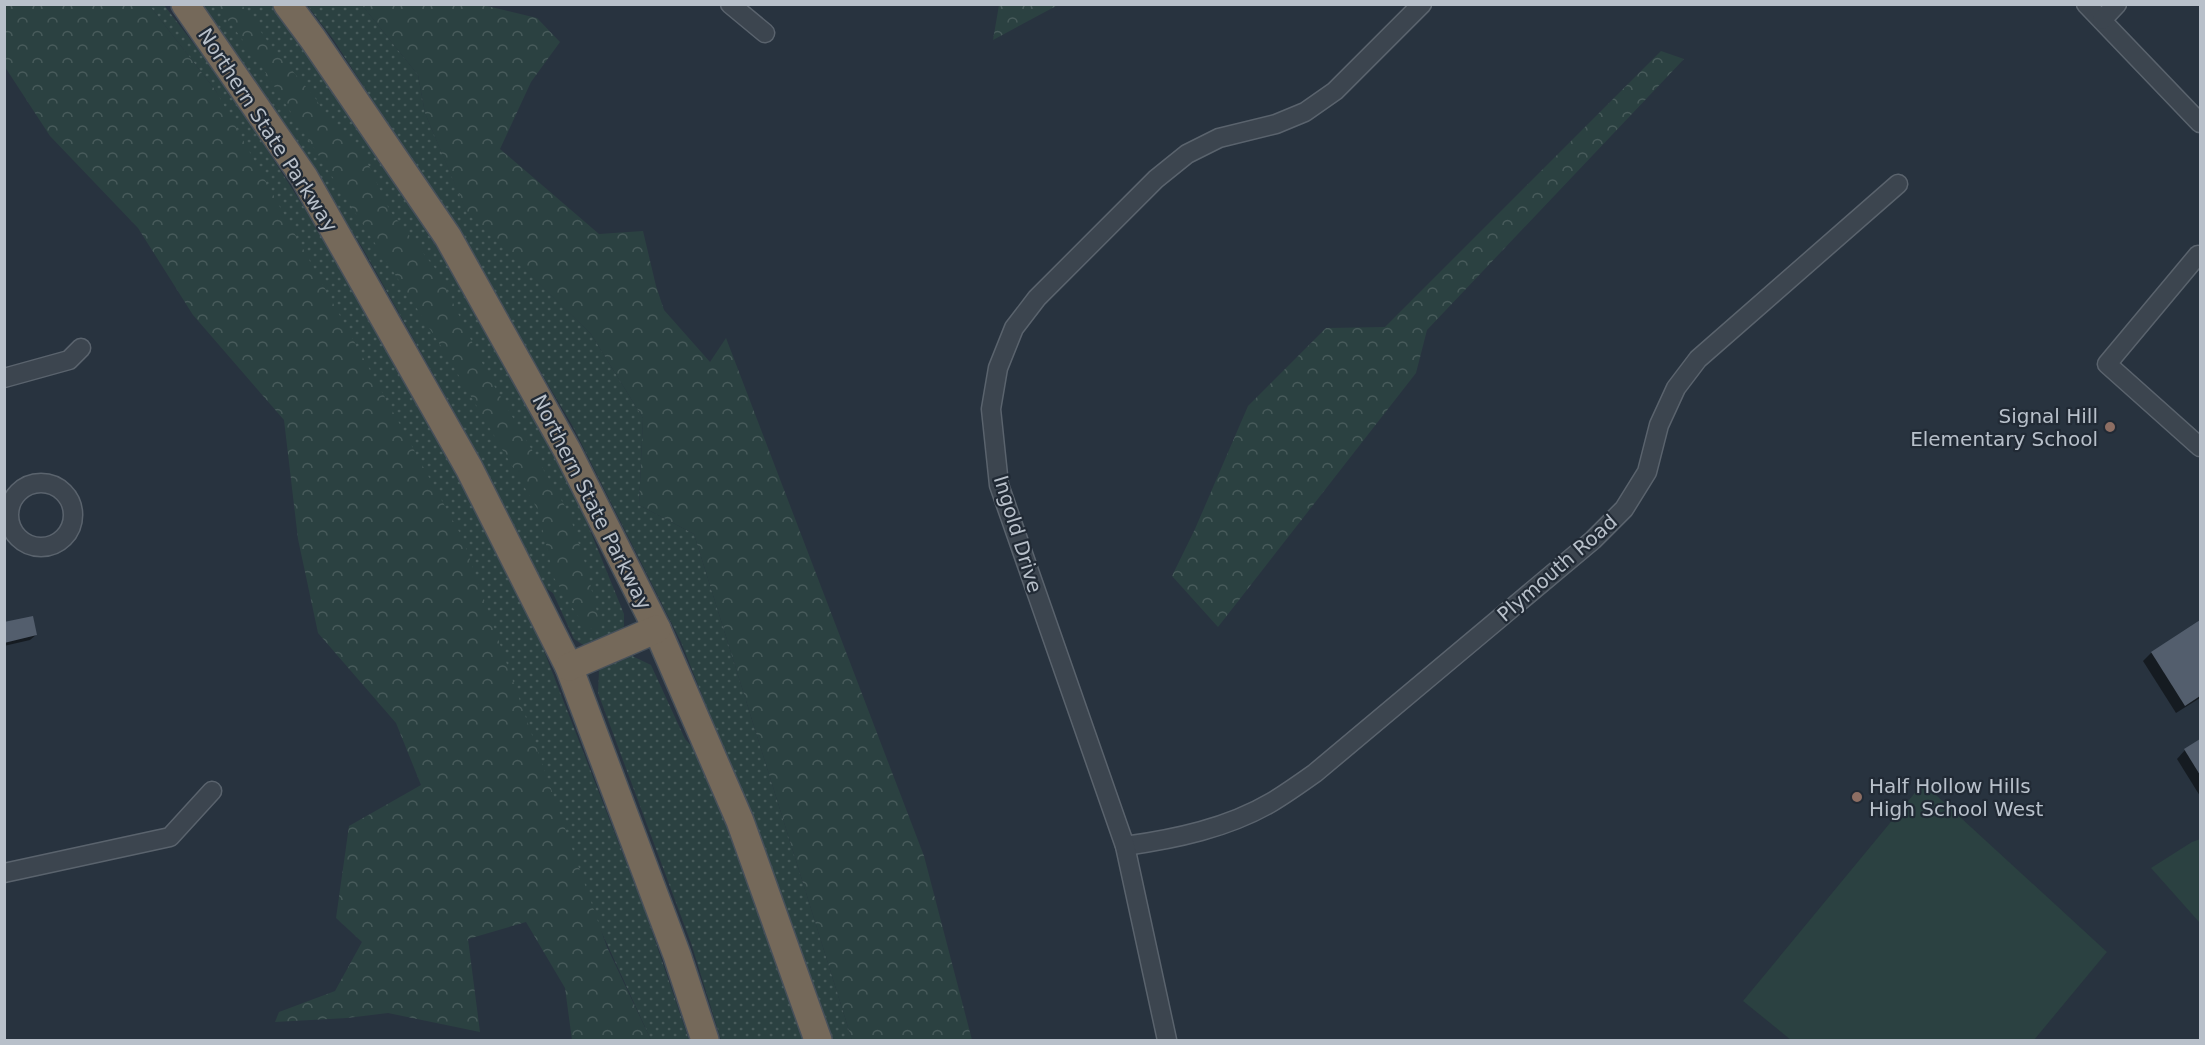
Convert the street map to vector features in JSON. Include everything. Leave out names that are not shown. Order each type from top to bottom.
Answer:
[{"type":"highway","name":"Northern State Parkway","points":[[185,4],[304,177],[469,468],[568,667],[677,955],[705,1041]]},
{"type":"highway","name":"Northern State Parkway","points":[[287,4],[314,39],[447,237],[567,450],[657,629],[740,821],[818,1041]]},
{"type":"highway","points":[[568,667],[657,629]]},
{"type":"street","points":[[730,4],[765,33]]},
{"type":"street","name":"Ingold Drive","points":[[1167,1041],[1125,846],[999,485],[991,409],[998,368],[1014,328],[1037,298],[1156,179],[1186,154],[1219,138],[1276,124],[1305,112],[1335,92],[1422,4]]},
{"type":"street","points":[[2086,4],[2200,123]]},
{"type":"street","points":[[2102,21],[2117,4]]},
{"type":"street","name":"Plymouth Road","points":[[1125,846],[1166,840],[1220,825],[1270,803],[1315,773],[1593,540],[1624,509],[1647,472],[1659,424],[1676,388],[1698,359],[1898,184]]},
{"type":"street","points":[[2200,257],[2198,255],[2107,364],[2200,447]]},
{"type":"street","points":[[4,378],[69,360],[81,348]]},
{"type":"street","points":[[4,873],[170,837],[212,791]]},
{"type":"green space","points":[[999,4],[1058,5],[993,40]]},
{"type":"green space","points":[[4,5],[149,5],[216,91],[462,537],[607,947],[651,1040],[572,1040],[565,988],[526,922],[468,939],[480,1032],[388,1013],[275,1022],[279,1012],[335,991],[362,942],[336,918],[349,826],[421,785],[396,723],[318,633],[298,539],[284,420],[193,315],[138,228],[50,136],[5,67]]},
{"type":"green space","points":[[149,5],[164,5],[227,87],[373,315],[527,607],[645,911],[689,1040],[651,1040],[216,91]]},
{"type":"green space","points":[[202,5],[272,5],[393,178],[486,326],[583,513],[624,614],[624,626],[619,636],[585,646],[574,639],[553,593],[539,584],[460,422],[362,247]]},
{"type":"green space","points":[[217,5],[242,5],[271,46],[314,96],[322,109],[361,149],[390,211],[438,272],[489,377],[569,513],[585,563],[601,628],[586,629],[554,578],[538,510],[446,354],[258,61]]},
{"type":"green space","points":[[307,5],[362,5],[418,75],[425,113],[467,212],[591,334],[643,418],[639,505],[694,534],[852,1040],[831,1040],[775,879],[681,642],[572,425],[462,239],[333,39]]},
{"type":"green space","points":[[362,5],[483,5],[537,18],[560,42],[531,82],[500,149],[599,234],[643,231],[664,310],[710,362],[726,338],[924,856],[972,1040],[852,1040],[694,534],[639,505],[643,418],[591,334],[467,213],[425,113],[418,75]]},
{"type":"green space","points":[[1661,51],[1684,59],[1427,330],[1416,373],[1218,627],[1172,576],[1195,529],[1248,406],[1326,328],[1385,327]]},
{"type":"green space","points":[[630,655],[651,665],[685,739],[705,760],[808,1040],[721,1040],[691,943],[598,693],[599,671],[612,657]]},
{"type":"green space","points":[[1923,783],[2107,952],[2034,1040],[1791,1040],[1743,1001]]},
{"type":"green space","points":[[2200,839],[2200,923],[2151,868]]},
{"type":"building","points":[[33,616],[37,635],[4,643],[4,622]]},
{"type":"building","points":[[2200,620],[2200,696],[2185,706],[2151,652]]},
{"type":"building","points":[[2200,739],[2200,775],[2184,749]]},
{"type":"place","name":"Signal Hill Elementary School","points":[[2110,427]]},
{"type":"place","name":"Half Hollow Hills High School West","points":[[1857,797]]}]
